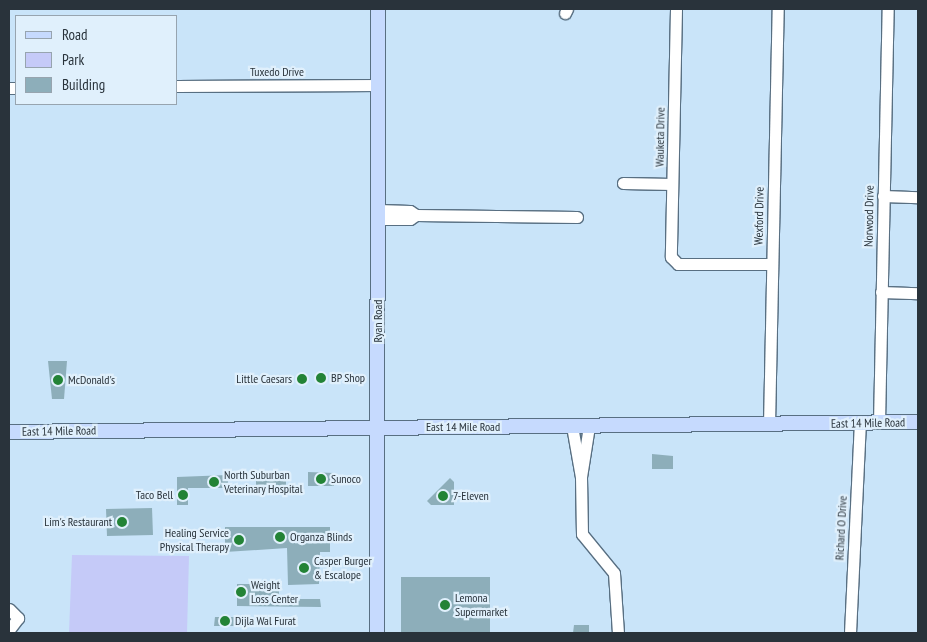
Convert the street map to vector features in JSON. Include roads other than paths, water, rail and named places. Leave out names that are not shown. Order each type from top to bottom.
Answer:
[{"type":"main road","name":"Ryan Road","points":[[377,633],[378,9]]},
{"type":"main road","name":"East 14 Mile Road","points":[[9,432],[918,422]]},
{"type":"street","name":"Wauketa Drive","points":[[676,9],[671,257],[675,264],[772,264]]},
{"type":"street","name":"Wexford Drive","points":[[769,424],[778,9]]},
{"type":"street","name":"Norwood Drive","points":[[879,423],[888,9]]},
{"type":"street","name":"Tuxedo Drive","points":[[178,86],[379,85]]},
{"type":"street","points":[[623,182],[672,184]]},
{"type":"street","points":[[883,196],[918,197]]},
{"type":"street","points":[[378,215],[410,211],[416,215],[577,218]]},
{"type":"street","points":[[881,292],[918,293]]},
{"type":"street","name":"Richard O Drive","points":[[850,633],[860,423]]},
{"type":"street","points":[[572,426],[581,477],[582,534],[614,573],[618,633]]},
{"type":"street","points":[[581,477],[589,426]]},
{"type":"street","points":[[9,608],[17,615],[10,630]]},
{"type":"place","name":"BP Shop","points":[[321,378]]},
{"type":"place","name":"Little Caesars","points":[[302,379]]},
{"type":"place","name":"McDonald's","points":[[58,380]]},
{"type":"place","name":"Sunoco","points":[[321,479]]},
{"type":"place","name":"North Suburban Veterinary Hospital","points":[[214,482]]},
{"type":"place","name":"Taco Bell","points":[[183,495]]},
{"type":"place","name":"7-Eleven","points":[[443,496]]},
{"type":"place","name":"Lim's Restaurant","points":[[122,522]]},
{"type":"place","name":"Organza Blinds","points":[[280,537]]},
{"type":"place","name":"Healing Service Physical Therapy","points":[[239,540]]},
{"type":"place","name":"Casper Burger & Escalope","points":[[304,568]]},
{"type":"place","name":"Weight Loss Center","points":[[241,592]]},
{"type":"place","name":"Lemona Supermarket","points":[[445,605]]},
{"type":"place","name":"Dijla Wal Furat","points":[[225,621]]}]
